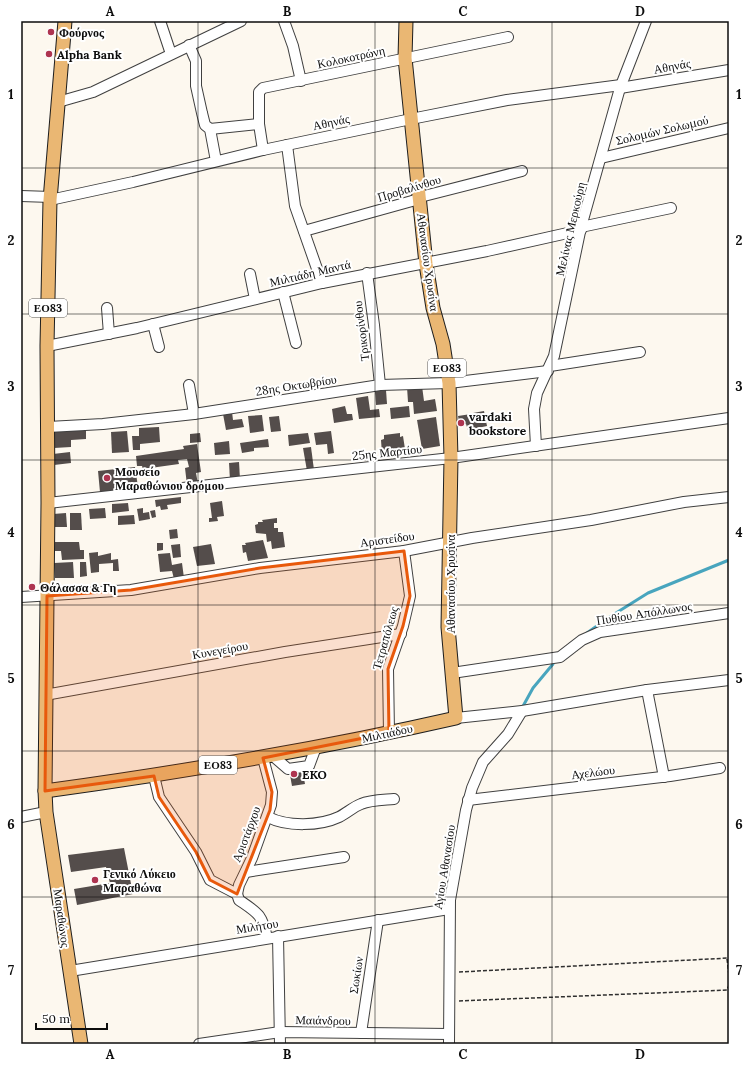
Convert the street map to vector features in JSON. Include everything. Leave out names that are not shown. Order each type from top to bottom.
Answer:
[{"type":"main road","name":"ΕΟ83","points":[[45,791],[48,503],[47,346],[50,198],[65,21]]},
{"type":"main road","name":"Αθανασίου Χρυσίνα","points":[[406,21],[405,58],[426,264],[433,308],[443,344],[449,383],[451,458],[448,627],[456,718]]},
{"type":"main road","name":"Μιλτιάδου","points":[[45,791],[154,776],[268,757],[456,718]]},
{"type":"main road","name":"Μαραθώνος","points":[[45,791],[46,812],[81,1044]]},
{"type":"street","points":[[160,21],[171,54]]},
{"type":"street","points":[[58,102],[93,92],[241,21]]},
{"type":"street","points":[[284,21],[301,81]]},
{"type":"street","name":"Μελίνας Μερκούρη","points":[[536,446],[535,399],[549,368],[568,295],[581,229],[620,87],[646,21]]},
{"type":"street","name":"Κολοκοτρώνη","points":[[263,150],[259,124],[258,92],[263,88],[508,37]]},
{"type":"street","points":[[190,45],[196,61],[196,86],[202,113],[205,125],[210,129],[216,161]]},
{"type":"street","name":"Αθηνάς","points":[[21,196],[50,198],[133,182],[263,150],[507,100],[620,87],[729,70]]},
{"type":"street","points":[[210,129],[259,124]]},
{"type":"street","name":"Σολομών Σολωμού","points":[[601,158],[729,128]]},
{"type":"street","points":[[287,145],[296,206],[322,283]]},
{"type":"street","name":"Προβαλίνθου","points":[[304,232],[419,198],[522,171]]},
{"type":"street","name":"Μιλτιάδη Μαντά","points":[[47,346],[153,324],[282,292],[367,273],[426,264],[671,208]]},
{"type":"street","name":"Τρικορίνθου","points":[[367,273],[380,385]]},
{"type":"street","points":[[250,274],[255,299]]},
{"type":"street","points":[[282,292],[296,343]]},
{"type":"street","points":[[107,308],[109,334]]},
{"type":"street","points":[[153,324],[159,348]]},
{"type":"street","name":"28ης Οκτωβρίου","points":[[48,427],[103,424],[194,414],[380,385],[449,383],[549,368],[640,352]]},
{"type":"street","points":[[189,385],[194,414]]},
{"type":"street","name":"25ης Μαρτίου","points":[[48,503],[451,458],[729,418]]},
{"type":"street","name":"Αριστείδου","points":[[21,597],[131,590],[260,568],[404,551],[450,542],[591,520],[684,502],[729,497]]},
{"type":"street","name":"Τετραπόλεως","points":[[389,733],[388,669],[400,634],[410,596],[404,551]]},
{"type":"street","name":"Πυθίου Απόλλωνος","points":[[452,673],[560,657],[582,640],[600,632],[729,614]]},
{"type":"street","name":"Κυνεγείρου","points":[[45,695],[286,652],[400,634]]},
{"type":"street","name":"Μιλτιάδου","points":[[456,718],[522,711],[647,690],[729,680]]},
{"type":"street","points":[[647,690],[664,776]]},
{"type":"street","name":"Αγίου Αθανασίου","points":[[449,1039],[449,909],[468,800],[483,762],[508,734],[522,711]]},
{"type":"street","name":"Αριστάρχου","points":[[237,894],[239,885],[246,872],[268,817],[272,796],[268,757]]},
{"type":"street","name":"Αχελώου","points":[[468,800],[720,768]]},
{"type":"street","points":[[154,776],[159,797],[196,852],[210,880],[237,894],[239,900],[250,906],[262,918],[267,938]]},
{"type":"street","points":[[268,817],[280,823],[291,825],[326,821],[338,818],[363,803],[394,798]]},
{"type":"street","points":[[21,817],[46,812]]},
{"type":"street","points":[[246,872],[344,857]]},
{"type":"street","name":"Μιλήτου","points":[[70,971],[449,909]]},
{"type":"street","name":"Σωκίων","points":[[360,1033],[378,920]]},
{"type":"street","points":[[278,936],[280,1044]]},
{"type":"street","name":"Μαιάνδρου","points":[[199,1044],[280,1032],[360,1033],[449,1039]]},
{"type":"path","points":[[449,973],[728,958],[729,975]]},
{"type":"path","points":[[449,1002],[686,993],[727,990],[729,985]]},
{"type":"highlighted area","points":[[404,551],[410,596],[403,626],[388,669],[389,733],[263,758],[272,792],[270,810],[237,894],[210,880],[196,852],[159,797],[154,776],[45,791],[47,596],[131,590],[260,568]]},
{"type":"building","points":[[422,386],[424,401],[435,399],[437,411],[414,414],[413,402],[408,402],[407,387]]},
{"type":"building","points":[[386,390],[387,404],[376,405],[375,391]]},
{"type":"building","points":[[368,396],[370,410],[379,409],[380,417],[359,419],[356,398]]},
{"type":"building","points":[[345,406],[347,414],[352,414],[353,420],[334,423],[332,409]]},
{"type":"building","points":[[409,406],[410,417],[391,419],[390,408]]},
{"type":"building","points":[[484,411],[487,426],[468,430],[466,424],[460,426],[458,416],[471,414],[471,417],[474,417],[473,413]]},
{"type":"building","points":[[232,412],[233,420],[242,419],[244,427],[226,430],[223,414]]},
{"type":"building","points":[[262,415],[264,431],[250,433],[248,416]]},
{"type":"building","points":[[279,416],[281,431],[271,432],[269,417]]},
{"type":"building","points":[[436,417],[440,446],[422,449],[417,420]]},
{"type":"building","points":[[159,427],[160,442],[140,444],[140,450],[133,450],[132,436],[139,436],[139,428]]},
{"type":"building","points":[[86,430],[86,439],[71,440],[71,447],[54,448],[54,431]]},
{"type":"building","points":[[127,431],[129,452],[112,453],[111,432]]},
{"type":"building","points":[[331,431],[334,453],[328,454],[327,444],[316,445],[314,433]]},
{"type":"building","points":[[200,433],[201,442],[190,443],[190,434]]},
{"type":"building","points":[[308,433],[310,443],[289,446],[288,435]]},
{"type":"building","points":[[400,433],[400,437],[403,436],[405,449],[382,454],[381,440],[384,439],[384,435]]},
{"type":"building","points":[[268,439],[269,447],[254,448],[254,451],[242,453],[240,443]]},
{"type":"building","points":[[229,441],[230,454],[215,455],[214,443]]},
{"type":"building","points":[[197,444],[201,472],[196,473],[198,484],[187,485],[185,468],[189,467],[187,459],[178,460],[179,464],[143,469],[142,466],[137,466],[136,456],[184,449],[183,446]]},
{"type":"building","points":[[311,447],[314,470],[307,471],[303,448]]},
{"type":"building","points":[[70,452],[71,463],[54,465],[53,454]]},
{"type":"building","points":[[239,462],[240,479],[230,480],[229,463]]},
{"type":"building","points":[[135,467],[138,487],[100,492],[98,471]]},
{"type":"building","points":[[181,497],[181,503],[167,505],[168,509],[161,510],[160,506],[156,507],[155,500]]},
{"type":"building","points":[[222,501],[224,516],[217,517],[218,521],[209,522],[209,518],[212,518],[210,503]]},
{"type":"building","points":[[128,503],[129,511],[112,513],[112,504]]},
{"type":"building","points":[[105,508],[106,518],[90,519],[89,509]]},
{"type":"building","points":[[143,508],[143,513],[149,512],[150,519],[139,521],[137,509]]},
{"type":"building","points":[[155,510],[156,517],[152,518],[150,511]]},
{"type":"building","points":[[66,513],[67,527],[54,527],[53,514]]},
{"type":"building","points":[[70,513],[81,513],[82,530],[70,530]]},
{"type":"building","points":[[134,515],[135,524],[118,525],[118,516]]},
{"type":"building","points":[[277,518],[277,523],[274,523],[274,528],[278,528],[278,532],[283,532],[285,547],[272,549],[271,541],[267,542],[266,534],[256,533],[255,525],[258,524],[258,522],[263,522],[262,520]]},
{"type":"building","points":[[177,529],[178,538],[170,539],[169,530]]},
{"type":"building","points":[[263,540],[268,558],[248,561],[246,552],[243,553],[242,545],[246,545],[245,543]]},
{"type":"building","points":[[55,542],[79,542],[80,550],[84,550],[84,559],[62,560],[61,551],[55,551]]},
{"type":"building","points":[[157,543],[163,543],[163,550],[157,551]]},
{"type":"building","points":[[180,544],[181,557],[173,558],[171,545]]},
{"type":"building","points":[[211,544],[215,564],[197,566],[193,547]]},
{"type":"building","points":[[98,552],[98,556],[111,553],[111,560],[118,559],[119,571],[113,571],[113,563],[99,564],[99,572],[91,573],[89,553]]},
{"type":"building","points":[[170,553],[172,565],[182,563],[184,578],[174,579],[172,571],[160,572],[158,554]]},
{"type":"building","points":[[73,562],[74,578],[55,578],[54,563]]},
{"type":"building","points":[[80,562],[86,562],[87,576],[80,577]]},
{"type":"building","points":[[301,762],[305,784],[292,786],[288,764]]},
{"type":"building","points":[[124,848],[133,894],[77,905],[74,889],[110,883],[106,867],[71,872],[68,855]]},
{"type":"waterway","points":[[587,633],[648,593],[729,560]]},
{"type":"waterway","points":[[522,708],[533,688],[553,664]]},
{"type":"place","name":"Φούρνος","points":[[51,32]]},
{"type":"place","name":"Alpha Bank","points":[[49,54]]},
{"type":"place","name":"vardaki bookstore","points":[[461,423]]},
{"type":"place","name":"Μουσείο Μαραθώνιου δρόμου","points":[[107,478]]},
{"type":"place","name":"Θάλασσα & Γη","points":[[32,587]]},
{"type":"place","name":"EKO","points":[[294,774]]},
{"type":"place","name":"Γενικό Λύκειο Μαραθώνα","points":[[95,880]]}]
